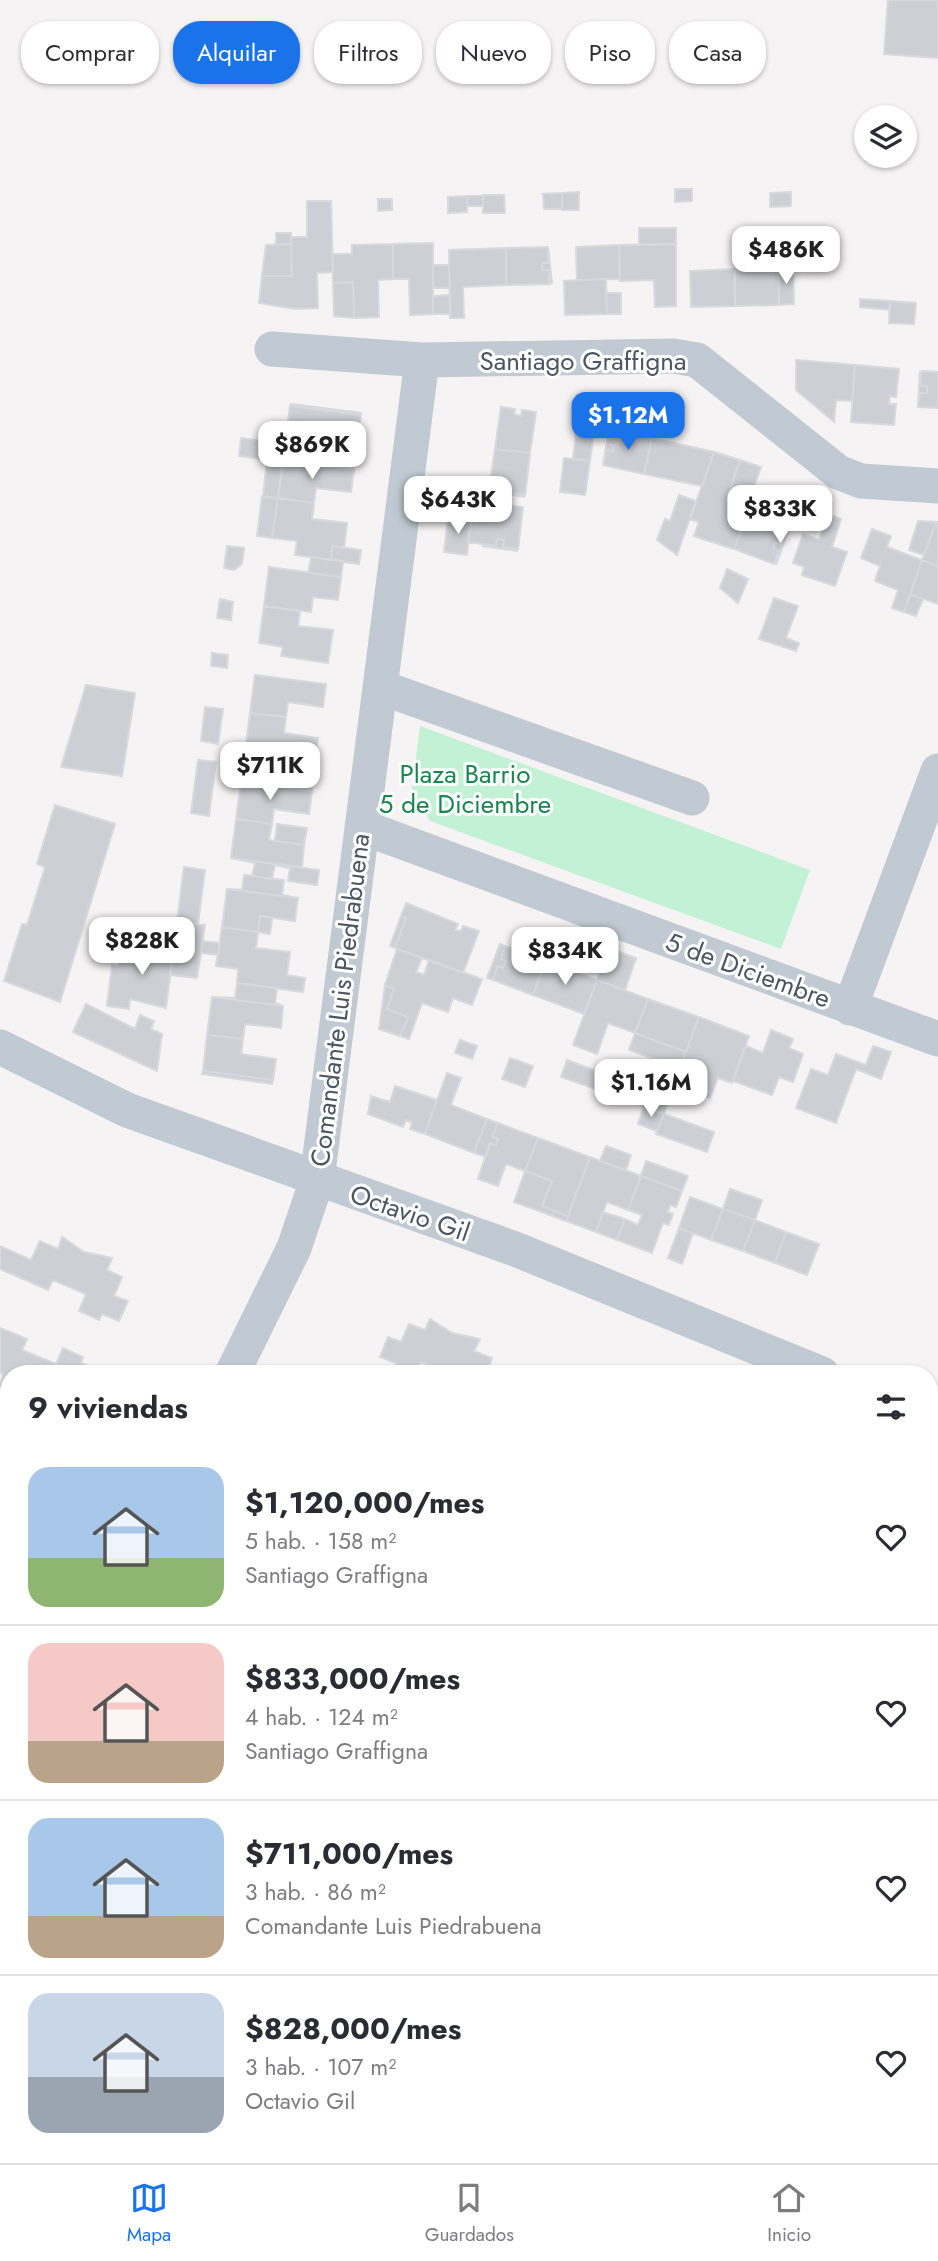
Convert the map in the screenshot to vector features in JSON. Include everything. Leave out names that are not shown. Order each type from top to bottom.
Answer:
[{"type":"street","name":"Santiago Graffigna","points":[[272,349],[422,360],[673,356],[698,360],[838,472],[861,481],[938,486]]},
{"type":"street","name":"Comandante Luis Piedrabuena","points":[[236,1365],[294,1248],[317,1180],[422,360]]},
{"type":"street","points":[[380,687],[692,798]]},
{"type":"street","points":[[850,1008],[938,771]]},
{"type":"street","name":"5 de Diciembre","points":[[362,827],[938,1039]]},
{"type":"street","name":"Octavio Gil","points":[[0,1047],[127,1110],[515,1249],[801,1365]]},
{"type":"green space","name":"Plaza Barrio 5 de Diciembre","points":[[420,726],[810,870],[781,949],[430,821],[412,790]]},
{"type":"building","points":[[888,0],[938,0],[938,58],[884,54]]},
{"type":"building","points":[[675,189],[692,189],[692,201],[675,202]]},
{"type":"building","points":[[579,192],[579,210],[562,210],[562,193]]},
{"type":"building","points":[[791,192],[791,206],[770,207],[770,193]]},
{"type":"building","points":[[562,193],[562,209],[544,209],[543,194]]},
{"type":"building","points":[[483,195],[504,195],[505,213],[483,213]]},
{"type":"building","points":[[483,195],[483,206],[467,206],[467,196]]},
{"type":"building","points":[[467,196],[467,212],[448,213],[448,197]]},
{"type":"building","points":[[378,199],[392,199],[392,210],[378,211]]},
{"type":"building","points":[[307,201],[331,201],[333,272],[317,273],[318,308],[295,309],[259,303],[262,276],[292,276],[291,237],[307,237]]},
{"type":"building","points":[[639,228],[676,228],[676,244],[639,245]]},
{"type":"building","points":[[276,233],[291,233],[291,244],[276,245]]},
{"type":"building","points":[[792,242],[793,267],[778,268],[779,305],[735,306],[734,243]]},
{"type":"building","points":[[433,243],[433,314],[410,315],[409,279],[393,279],[393,244]]},
{"type":"building","points":[[291,244],[292,276],[262,276],[266,245]]},
{"type":"building","points":[[393,244],[393,279],[378,280],[379,317],[354,318],[353,282],[333,283],[332,254],[352,254],[352,245]]},
{"type":"building","points":[[676,244],[676,306],[655,307],[654,280],[620,281],[619,245]]},
{"type":"building","points":[[619,245],[620,279],[577,280],[576,247]]},
{"type":"building","points":[[548,247],[552,283],[549,284],[549,270],[542,270],[542,263],[548,263]]},
{"type":"building","points":[[548,247],[548,263],[542,263],[542,270],[549,270],[549,284],[506,285],[506,248]]},
{"type":"building","points":[[506,248],[506,285],[463,287],[464,318],[450,318],[449,250]]},
{"type":"building","points":[[433,265],[449,265],[450,288],[433,288]]},
{"type":"building","points":[[793,267],[794,304],[779,305],[778,268]]},
{"type":"building","points":[[735,269],[735,306],[691,307],[690,271]]},
{"type":"building","points":[[606,279],[607,314],[565,315],[564,281]]},
{"type":"building","points":[[353,282],[354,318],[334,316],[333,283]]},
{"type":"building","points":[[606,293],[621,293],[621,314],[607,314]]},
{"type":"building","points":[[450,295],[450,314],[433,314],[433,296]]},
{"type":"building","points":[[860,299],[890,301],[890,310],[860,307]]},
{"type":"building","points":[[890,301],[916,303],[914,324],[889,323]]},
{"type":"building","points":[[796,360],[855,365],[852,401],[836,400],[834,422],[796,390]]},
{"type":"building","points":[[855,365],[899,369],[896,397],[890,396],[889,404],[896,404],[894,425],[851,422]]},
{"type":"building","points":[[920,371],[920,386],[927,386],[927,393],[920,393],[918,407]]},
{"type":"building","points":[[922,371],[938,372],[938,408],[918,407],[920,393],[927,393],[927,386],[920,386]]},
{"type":"building","points":[[580,396],[599,396],[590,461],[573,459]]},
{"type":"building","points":[[290,406],[361,413],[361,415]]},
{"type":"building","points":[[290,406],[361,415],[358,438],[323,434],[321,449],[285,444]]},
{"type":"building","points":[[501,407],[515,409],[514,414],[521,416],[522,410],[536,412],[530,453],[495,449]]},
{"type":"building","points":[[609,429],[607,444],[614,446],[613,452],[606,450],[603,465]]},
{"type":"building","points":[[611,429],[652,438],[644,474],[603,465],[606,450],[613,452],[614,446],[607,444]]},
{"type":"building","points":[[241,438],[264,441],[262,459],[239,456]]},
{"type":"building","points":[[652,438],[714,452],[702,486],[644,474]]},
{"type":"building","points":[[495,449],[530,453],[525,495],[511,493],[512,486],[505,485],[504,492],[489,489]]},
{"type":"building","points":[[714,452],[740,460],[728,495],[748,503],[743,515],[747,516],[734,549],[694,536],[699,522],[690,519]]},
{"type":"building","points":[[283,458],[355,467],[283,460]]},
{"type":"building","points":[[564,458],[590,461],[585,495],[560,492]]},
{"type":"building","points":[[267,460],[283,462],[278,498],[263,497]]},
{"type":"building","points":[[283,460],[354,470],[351,492],[316,488],[314,503],[278,498]]},
{"type":"building","points":[[740,460],[761,467],[748,503],[728,495]]},
{"type":"building","points":[[505,485],[512,486],[511,493],[525,497],[489,491],[504,492]]},
{"type":"building","points":[[774,492],[800,501],[781,545],[775,542],[773,548],[779,551],[774,564],[734,549],[747,516],[762,522]]},
{"type":"building","points":[[679,495],[696,501],[677,555],[657,540],[665,519],[670,521]]},
{"type":"building","points":[[262,496],[278,498],[272,538],[257,536]]},
{"type":"building","points":[[278,498],[314,503],[312,519],[347,523],[344,548],[332,546],[331,560],[295,555],[297,541],[272,538]]},
{"type":"building","points":[[473,501],[523,507],[518,549],[503,547],[504,540],[497,539],[496,546],[468,542]]},
{"type":"building","points":[[817,510],[828,514],[824,525],[814,521]]},
{"type":"building","points":[[828,514],[841,519],[832,547],[847,552],[835,586],[802,575],[804,567],[793,563],[803,534],[819,540]]},
{"type":"building","points":[[448,518],[471,521],[467,555],[444,552]]},
{"type":"building","points":[[918,521],[936,522],[924,555],[909,550]]},
{"type":"building","points":[[938,522],[938,566],[922,560]]},
{"type":"building","points":[[872,529],[891,536],[887,547],[922,560],[904,612],[892,608],[898,590],[875,581],[880,566],[861,558]]},
{"type":"building","points":[[786,531],[776,565],[779,551],[773,548],[775,542],[781,545]]},
{"type":"building","points":[[497,539],[504,540],[503,547],[518,551],[482,546],[496,546]]},
{"type":"building","points":[[227,546],[244,548],[242,564],[234,570],[224,568]]},
{"type":"building","points":[[332,546],[361,550],[359,564],[331,560]]},
{"type":"building","points":[[311,557],[343,561],[341,577],[308,573]]},
{"type":"building","points":[[922,560],[938,566],[938,604],[910,594]]},
{"type":"building","points":[[269,567],[341,577],[338,600],[313,597],[311,612],[264,606]]},
{"type":"building","points":[[727,569],[748,579],[738,603],[720,588]]},
{"type":"building","points":[[910,594],[923,599],[916,616],[904,612]]},
{"type":"building","points":[[774,598],[798,606],[786,638],[799,643],[796,651],[759,639]]},
{"type":"building","points":[[220,599],[233,602],[231,620],[217,618]]},
{"type":"building","points":[[264,606],[300,611],[298,626],[333,630],[328,663],[281,656],[283,647],[259,643]]},
{"type":"building","points":[[212,653],[228,655],[227,668],[211,666]]},
{"type":"building","points":[[255,675],[326,684],[323,707],[288,702],[286,717],[250,713]]},
{"type":"building","points":[[86,685],[135,693],[122,776],[61,767]]},
{"type":"building","points":[[205,707],[223,709],[218,744],[201,741]]},
{"type":"building","points":[[250,713],[286,717],[284,733],[318,738],[313,775],[267,769],[269,756],[245,752]]},
{"type":"building","points":[[198,760],[216,762],[209,816],[191,813]]},
{"type":"building","points":[[241,782],[312,789],[312,791]]},
{"type":"building","points":[[241,782],[312,791],[309,814],[274,809],[272,824],[236,819]]},
{"type":"building","points":[[55,805],[115,824],[60,1002],[4,981],[22,924],[27,925],[45,867],[37,864]]},
{"type":"building","points":[[236,819],[272,824],[269,840],[304,845],[302,867],[231,858]]},
{"type":"building","points":[[277,824],[307,828],[304,845],[275,841]]},
{"type":"building","points":[[231,858],[319,870],[317,885],[288,881],[290,868],[275,865],[272,879],[252,876],[255,863]]},
{"type":"building","points":[[184,867],[205,870],[198,924],[177,922]]},
{"type":"building","points":[[244,875],[284,880],[282,895],[298,898],[227,889],[242,890]]},
{"type":"building","points":[[227,889],[298,898],[295,921],[260,916],[258,932],[222,927]]},
{"type":"building","points":[[406,903],[458,924],[455,930],[461,931],[463,926],[479,931],[463,973],[395,948],[406,918],[401,916]]},
{"type":"building","points":[[260,916],[272,918],[270,934],[258,932]]},
{"type":"building","points":[[401,916],[406,918],[395,948],[390,946]]},
{"type":"building","points":[[177,922],[205,925],[197,978],[170,975]]},
{"type":"building","points":[[222,927],[258,932],[256,948],[290,952],[287,975],[305,978],[303,992],[237,983],[238,969],[216,966]]},
{"type":"building","points":[[203,941],[220,943],[218,955],[201,953]]},
{"type":"building","points":[[136,942],[174,946],[166,1008],[130,999],[129,1009],[107,1006],[112,965],[118,966],[119,960],[133,962]]},
{"type":"building","points":[[500,944],[505,946],[501,959],[506,961],[503,968],[498,966],[493,980],[487,978]]},
{"type":"building","points":[[505,946],[546,961],[533,995],[493,980],[498,966],[503,968],[506,961],[501,959]]},
{"type":"building","points":[[609,948],[636,958],[625,990],[597,980]]},
{"type":"building","points":[[397,949],[422,958],[416,972],[424,975],[429,960],[482,979],[472,1005],[453,998],[448,1012],[422,1003],[409,1039],[400,1036],[408,1017],[387,1009],[394,989],[385,985]]},
{"type":"building","points":[[546,961],[597,980],[584,1014],[533,995]]},
{"type":"building","points":[[597,980],[648,999],[635,1033],[608,1023],[597,1054],[573,1045]]},
{"type":"building","points":[[237,983],[277,988],[275,1003],[283,1006],[212,997],[235,998]]},
{"type":"building","points":[[385,985],[394,989],[387,1009],[408,1017],[400,1036],[379,1029]]},
{"type":"building","points":[[212,997],[283,1006],[281,1028],[245,1024],[243,1039],[207,1035]]},
{"type":"building","points":[[648,999],[699,1017],[686,1052],[635,1033]]},
{"type":"building","points":[[86,1004],[135,1029],[140,1015],[154,1021],[151,1029],[162,1034],[157,1071],[73,1032]]},
{"type":"building","points":[[699,1017],[749,1036],[732,1083],[718,1078],[710,1098],[674,1084]]},
{"type":"building","points":[[771,1030],[793,1039],[789,1048],[803,1054],[793,1082],[779,1077],[772,1095],[733,1081],[746,1046],[763,1053]]},
{"type":"building","points":[[635,1033],[686,1052],[680,1068],[629,1050]]},
{"type":"building","points":[[207,1035],[243,1039],[241,1054],[276,1059],[273,1080],[203,1071]]},
{"type":"building","points":[[460,1040],[477,1046],[472,1059],[455,1053]]},
{"type":"building","points":[[873,1046],[891,1052],[881,1079],[856,1069],[836,1123],[796,1108],[811,1069],[828,1075],[836,1054],[866,1065]]},
{"type":"building","points":[[510,1058],[533,1066],[525,1087],[502,1079]]},
{"type":"building","points":[[567,1060],[618,1079],[612,1095],[561,1077]]},
{"type":"building","points":[[203,1071],[273,1080],[272,1084],[202,1074]]},
{"type":"building","points":[[447,1073],[461,1078],[451,1105],[487,1119],[474,1153],[425,1134]]},
{"type":"building","points":[[395,1086],[437,1100],[425,1134],[410,1129],[412,1123],[406,1120],[403,1127],[368,1114],[371,1096],[390,1102]]},
{"type":"building","points":[[652,1092],[669,1098],[664,1114],[646,1107]]},
{"type":"building","points":[[644,1107],[664,1114],[657,1131],[638,1124]]},
{"type":"building","points":[[664,1114],[714,1132],[707,1152],[656,1134]]},
{"type":"building","points":[[487,1119],[498,1123],[492,1137],[498,1139],[496,1146],[490,1143],[486,1157],[474,1153]]},
{"type":"building","points":[[498,1123],[538,1138],[525,1171],[506,1164],[498,1186],[478,1179],[490,1143],[496,1146],[498,1139],[492,1137]]},
{"type":"building","points":[[538,1138],[590,1157],[568,1216],[542,1206],[552,1181],[525,1171]]},
{"type":"building","points":[[606,1146],[631,1155],[626,1170],[600,1161]]},
{"type":"building","points":[[590,1157],[641,1176],[628,1210],[607,1202],[596,1232],[566,1221]]},
{"type":"building","points":[[646,1161],[688,1176],[682,1191],[641,1176]]},
{"type":"building","points":[[525,1171],[552,1181],[542,1206],[568,1216],[566,1221],[514,1202]]},
{"type":"building","points":[[641,1176],[682,1191],[676,1207],[670,1205],[668,1212],[673,1214],[669,1225],[663,1223],[652,1253],[617,1240],[625,1219],[638,1225],[642,1215],[628,1210]]},
{"type":"building","points":[[730,1189],[762,1200],[755,1220],[723,1209]]},
{"type":"building","points":[[690,1197],[723,1209],[711,1240],[679,1228]]},
{"type":"building","points":[[723,1209],[755,1220],[743,1251],[711,1240]]},
{"type":"building","points":[[603,1212],[625,1219],[617,1240],[596,1232]]},
{"type":"building","points":[[755,1220],[786,1232],[775,1263],[743,1251]]},
{"type":"building","points":[[679,1228],[693,1233],[682,1264],[668,1258]]},
{"type":"building","points":[[786,1232],[819,1244],[807,1275],[775,1263]]},
{"type":"building","points":[[62,1237],[84,1252],[112,1258],[107,1270],[122,1277],[114,1296],[128,1301],[119,1321],[102,1314],[99,1320],[79,1311],[86,1294],[53,1280],[48,1290],[0,1269],[0,1246],[31,1260],[40,1241],[58,1249]]},
{"type":"building","points":[[430,1319],[452,1333],[480,1339],[474,1351],[492,1358],[489,1365],[428,1365],[421,1362],[420,1365],[395,1365],[380,1357],[388,1337],[401,1342],[409,1324],[425,1330]]},
{"type":"building","points":[[0,1328],[27,1339],[22,1350],[56,1364],[63,1348],[83,1357],[81,1363],[86,1365],[0,1365]]}]
